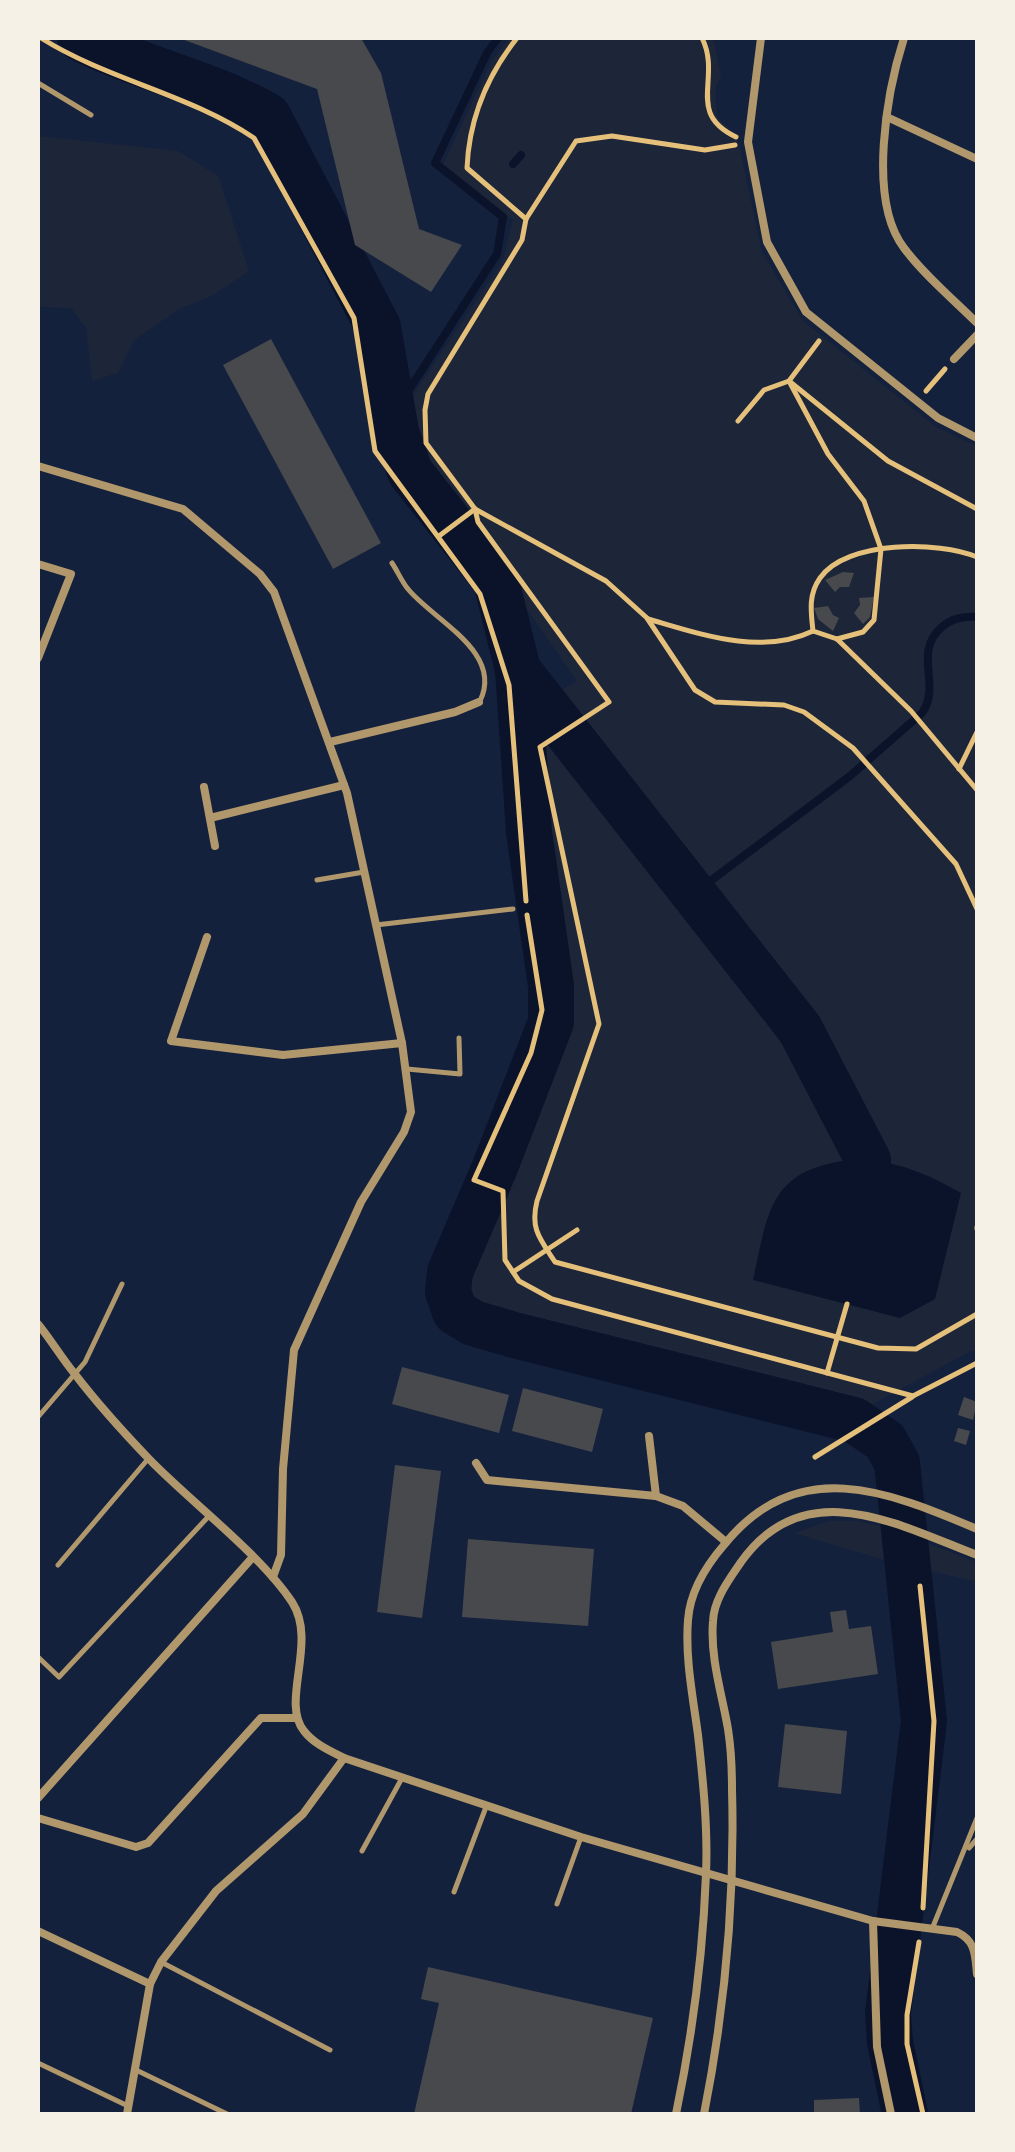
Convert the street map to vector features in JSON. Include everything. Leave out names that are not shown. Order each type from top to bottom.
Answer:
[{"type":"street","points":[[761,38],[748,142],[767,242],[806,312],[938,418],[977,438]]},
{"type":"street","points":[[904,38],[887,117],[884,194],[889,222],[903,248],[977,323]]},
{"type":"street","points":[[887,117],[977,159]]},
{"type":"street","points":[[954,359],[977,335]]},
{"type":"street","points":[[38,466],[183,509],[260,574],[274,592],[344,785],[402,1043],[411,1112],[404,1132],[361,1202],[294,1350],[283,1469],[281,1555],[273,1577]]},
{"type":"street","points":[[38,564],[71,574],[38,658]]},
{"type":"street","points":[[330,742],[455,712],[479,702]]},
{"type":"street","points":[[210,818],[344,785]]},
{"type":"street","points":[[204,787],[215,846]]},
{"type":"street","points":[[207,937],[171,1041],[283,1055],[402,1043]]},
{"type":"street","points":[[38,1324],[74,1374],[149,1458],[273,1577],[300,1618],[304,1643],[297,1718],[303,1731],[319,1745],[344,1758],[581,1837],[884,1924],[968,1937],[974,1947],[977,1974]]},
{"type":"street","points":[[649,1436],[656,1496]]},
{"type":"street","points":[[476,1463],[487,1480],[656,1496],[683,1506],[726,1542]]},
{"type":"street","points":[[676,2114],[689,2038],[706,1873],[703,1793],[687,1647],[688,1617],[695,1588],[726,1542],[750,1519],[786,1498],[844,1487],[883,1492],[913,1501],[977,1529]]},
{"type":"street","points":[[704,2114],[718,2042],[732,1880],[729,1732],[713,1649],[712,1619],[717,1601],[758,1542],[793,1521],[843,1511],[885,1518],[977,1555]]},
{"type":"street","points":[[38,1798],[252,1558]]},
{"type":"street","points":[[38,1818],[136,1847],[148,1843],[261,1718],[297,1718]]},
{"type":"street","points":[[127,2110],[150,1984],[161,1962],[216,1891],[303,1814],[344,1758]]},
{"type":"street","points":[[873,1921],[877,2047],[891,2114]]},
{"type":"street","points":[[38,1931],[150,1984]]},
{"type":"lane","points":[[38,83],[91,115]]},
{"type":"lane","points":[[392,563],[407,588],[471,644],[484,682],[485,690],[479,702]]},
{"type":"lane","points":[[317,880],[364,872]]},
{"type":"lane","points":[[376,925],[513,909]]},
{"type":"lane","points":[[407,1069],[460,1074],[459,1038]]},
{"type":"lane","points":[[38,1417],[85,1362],[122,1284]]},
{"type":"lane","points":[[58,1565],[149,1458]]},
{"type":"lane","points":[[38,1657],[59,1677],[208,1517]]},
{"type":"lane","points":[[362,1851],[402,1778]]},
{"type":"lane","points":[[454,1892],[486,1807]]},
{"type":"lane","points":[[931,1930],[966,1852],[977,1818]]},
{"type":"lane","points":[[557,1904],[581,1837]]},
{"type":"lane","points":[[966,1852],[977,1839]]},
{"type":"lane","points":[[161,1962],[330,2050]]},
{"type":"lane","points":[[38,2063],[127,2110]]},
{"type":"lane","points":[[135,2069],[227,2114]]},
{"type":"path","points":[[41,38],[67,55],[228,120],[254,138],[354,318],[375,451],[480,594],[509,685],[527,913],[542,1010],[531,1053],[474,1180],[503,1191],[505,1260],[519,1281],[552,1299],[913,1396]]},
{"type":"path","points":[[517,38],[497,63],[468,131],[467,168],[526,219]]},
{"type":"path","points":[[702,38],[708,51],[711,73],[706,90],[709,116],[718,128],[748,142]]},
{"type":"path","points":[[748,142],[705,150],[612,136],[576,141],[526,219],[522,240],[441,371],[425,410],[426,443],[475,509],[478,522],[609,702],[540,747],[599,1024],[533,1219],[535,1233],[555,1262],[878,1348],[916,1349],[977,1314]]},
{"type":"path","points":[[738,421],[764,390],[789,381],[827,331]]},
{"type":"path","points":[[920,398],[954,359]]},
{"type":"path","points":[[789,381],[888,461],[977,509]]},
{"type":"path","points":[[789,381],[828,454],[864,501],[881,549],[874,620],[863,632],[837,639]]},
{"type":"path","points":[[439,536],[475,509]]},
{"type":"path","points":[[475,509],[606,581],[647,618],[695,690],[715,702],[784,705],[804,712],[853,748],[956,864],[977,909]]},
{"type":"path","points":[[813,631],[809,603],[820,576],[849,558],[881,549],[944,548],[977,557]]},
{"type":"path","points":[[647,618],[705,636],[759,643],[792,641],[813,631],[837,639],[911,711],[977,790]]},
{"type":"path","points":[[959,769],[977,732]]},
{"type":"path","points":[[513,1272],[577,1230]]},
{"type":"path","points":[[827,1373],[847,1304]]},
{"type":"path","points":[[815,1457],[913,1396],[977,1363]]},
{"type":"path","points":[[920,1586],[934,1721],[907,2015],[907,2044],[923,2114]]},
{"type":"shaded area","points":[[509,38],[713,38],[721,75],[715,90],[717,117],[737,136],[762,252],[803,321],[936,427],[977,446],[977,1351],[971,1351],[858,1412],[475,1313],[458,1294],[458,1270],[548,1019],[524,711],[577,681],[412,445],[409,414],[414,394],[503,260],[513,220],[442,167],[491,62]]},
{"type":"shaded area","points":[[38,136],[178,151],[218,176],[249,271],[212,296],[179,309],[134,340],[118,373],[92,381],[86,328],[71,308],[38,307]]},
{"type":"shaded area","points":[[859,1159],[886,1162],[912,1170],[961,1193],[935,1299],[900,1318],[753,1280],[770,1211],[791,1181],[830,1163]]},
{"type":"shaded area","points":[[829,1521],[857,1521],[885,1527],[888,1561],[794,1533]]},
{"type":"shaded area","points":[[889,1528],[918,1539],[920,1570],[891,1562]]},
{"type":"shaded area","points":[[921,1541],[977,1562],[977,1582],[923,1569]]},
{"type":"building","points":[[179,38],[361,38],[381,73],[419,229],[462,245],[431,292],[355,245],[317,89]]},
{"type":"building","points":[[271,339],[381,543],[333,569],[223,365]]},
{"type":"building","points":[[843,572],[854,573],[849,587],[840,587],[835,592],[825,580]]},
{"type":"building","points":[[874,597],[870,617],[863,624],[854,613],[860,605],[859,598]]},
{"type":"building","points":[[828,606],[839,618],[833,631],[818,619],[814,608]]},
{"type":"building","points":[[402,1367],[509,1395],[499,1433],[392,1404]]},
{"type":"building","points":[[523,1388],[603,1409],[592,1452],[512,1431]]},
{"type":"building","points":[[964,1397],[977,1402],[973,1420],[958,1415]]},
{"type":"building","points":[[958,1428],[970,1431],[966,1445],[954,1441]]},
{"type":"building","points":[[395,1465],[441,1471],[422,1618],[377,1612]]},
{"type":"building","points":[[468,1539],[594,1549],[588,1626],[462,1617]]},
{"type":"building","points":[[846,1610],[849,1629],[871,1626],[878,1674],[778,1689],[771,1642],[833,1632],[830,1612]]},
{"type":"building","points":[[785,1724],[847,1731],[841,1794],[778,1787]]},
{"type":"building","points":[[428,1967],[653,2018],[631,2114],[414,2114],[439,2003],[421,1999]]},
{"type":"building","points":[[859,2098],[860,2114],[814,2114],[814,2100]]},
{"type":"waterway","points":[[80,38],[222,94],[268,116],[378,327],[396,432],[410,472],[496,581],[518,670],[529,832],[551,986],[551,1022],[450,1272],[448,1292],[455,1312],[473,1323],[514,1335],[854,1420],[885,1441],[897,1463],[924,1721],[888,2013],[890,2042],[905,2114]]},
{"type":"waterway","points":[[394,413],[497,254],[503,217],[435,163],[487,53],[498,38]]},
{"type":"waterway","points":[[513,164],[521,155]]},
{"type":"waterway","points":[[693,894],[850,776],[922,713],[929,691],[928,658],[933,637],[950,622],[963,617],[977,617]]},
{"type":"waterway","points":[[518,670],[800,1029],[868,1160]]}]
